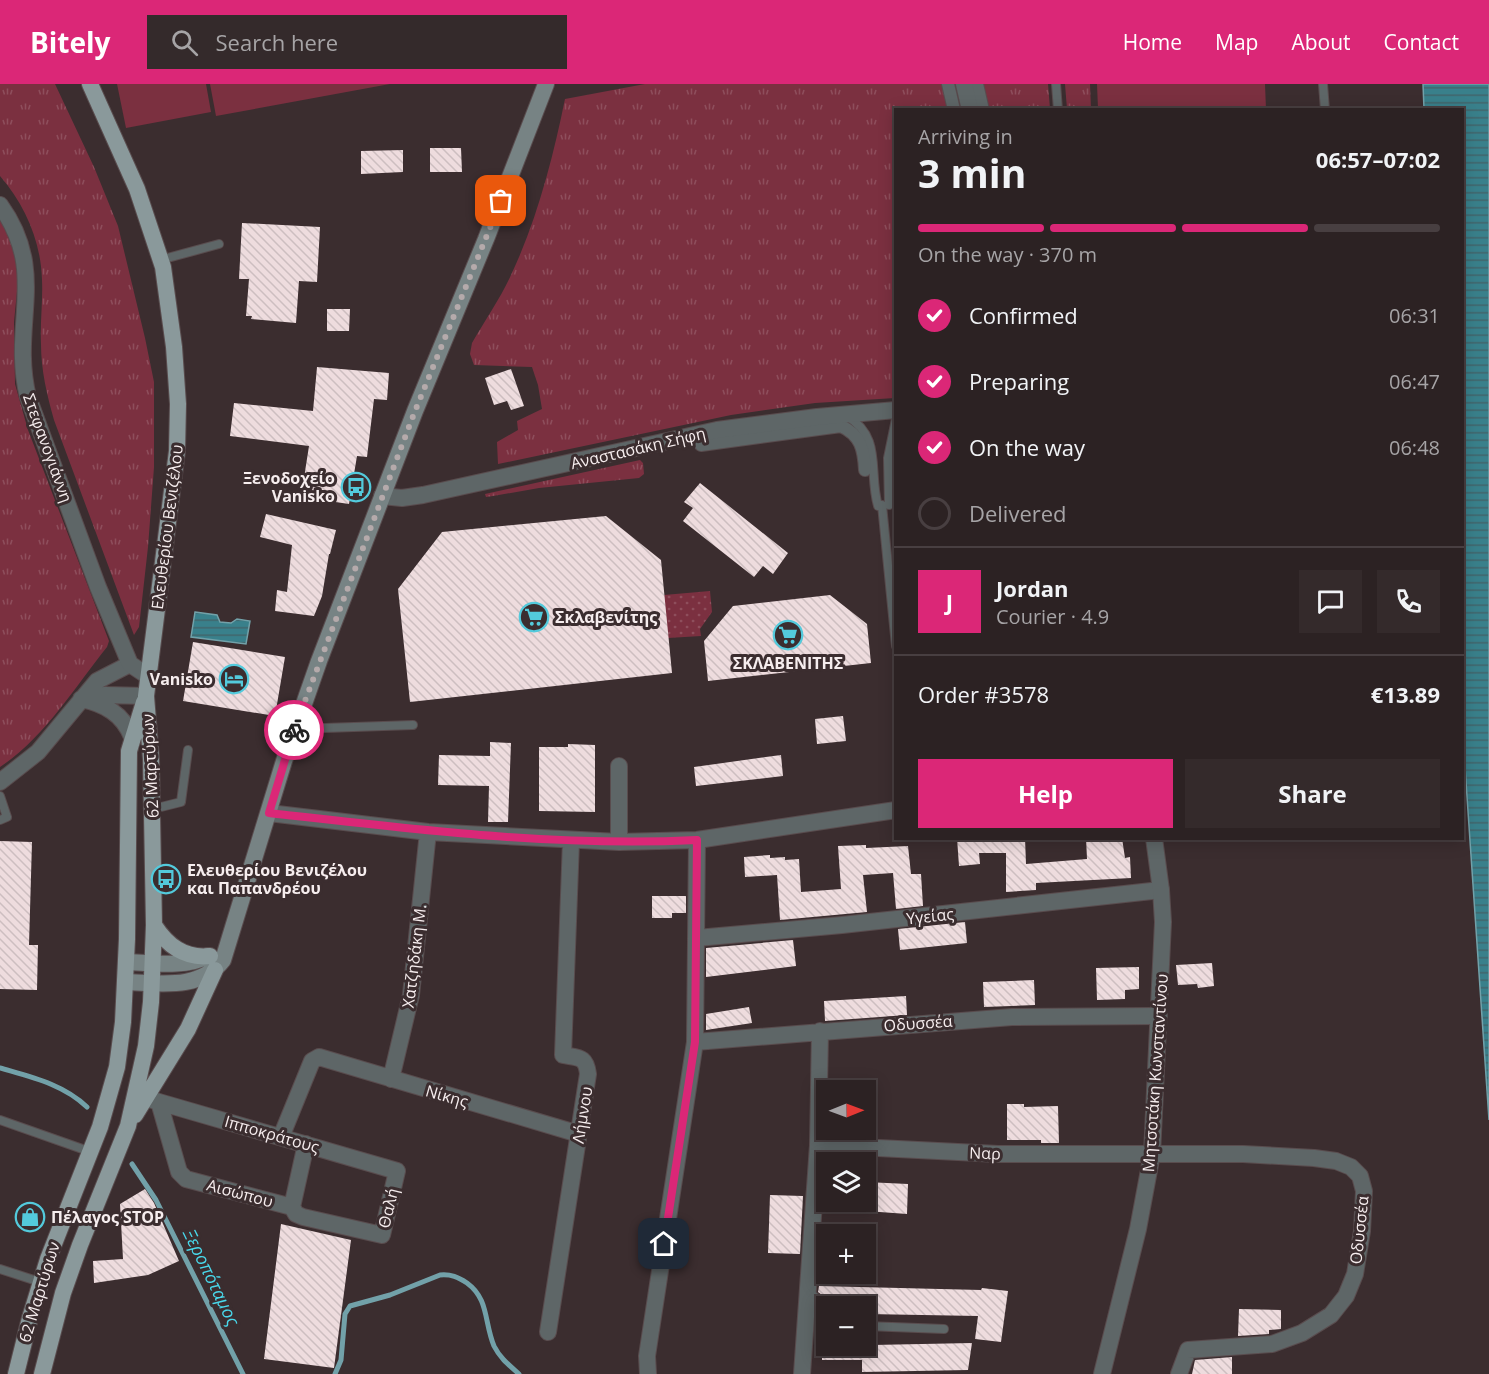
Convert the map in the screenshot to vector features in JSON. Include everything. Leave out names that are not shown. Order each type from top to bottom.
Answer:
[{"type":"main road","name":"Ελευθερίου Βενιζέλου","points":[[90,84],[137,189],[160,260],[167,288],[174,347],[178,433],[174,489],[146,696]]},
{"type":"main road","points":[[126,962],[212,963],[223,960],[295,729],[415,411],[486,239],[546,84]]},
{"type":"main road","name":"62 Μαρτύρων","points":[[16,1374],[40,1282],[107,1108],[117,1067],[126,962],[129,768],[132,737],[146,696]]},
{"type":"main road","name":"62 Μαρτύρων","points":[[42,1374],[63,1293],[128,1126],[146,1046],[152,983],[154,925],[153,809],[150,730],[146,696]]},
{"type":"main road","points":[[154,925],[166,941],[179,951],[212,963]]},
{"type":"main road","points":[[125,982],[188,982],[203,978],[212,963]]},
{"type":"main road","points":[[128,1126],[153,1100],[188,1029],[212,963]]},
{"type":"street","points":[[948,84],[954,108]]},
{"type":"street","points":[[964,84],[970,108]]},
{"type":"street","points":[[976,84],[982,108]]},
{"type":"street","name":"Στεφανογιάννη","points":[[0,205],[18,236],[26,262],[27,285],[22,365],[28,396],[98,587],[130,664]]},
{"type":"street","name":"Αναστασάκη Σήφη","points":[[382,496],[402,498],[434,492],[717,430],[894,410]]},
{"type":"street","points":[[701,444],[841,426],[861,444],[864,450],[865,470]]},
{"type":"street","points":[[0,782],[38,752],[97,681],[130,664],[148,676]]},
{"type":"street","points":[[81,699],[105,695],[146,696]]},
{"type":"street","points":[[81,699],[96,702],[110,709],[123,719],[132,737]]},
{"type":"street","points":[[619,766],[619,843]]},
{"type":"street","points":[[269,813],[428,832],[619,843],[697,840],[894,810]]},
{"type":"street","name":"Χατζηδάκη Μ.","points":[[391,1079],[411,995],[428,832]]},
{"type":"street","points":[[648,1374],[647,1356],[695,1042],[697,840]]},
{"type":"street","name":"Μητσοτάκη Κωνσταντίνου","points":[[1102,1374],[1138,1229],[1152,1154],[1160,1016],[1162,922],[1161,890],[1154,840]]},
{"type":"street","name":"Λήμνου","points":[[548,1332],[588,1074],[587,1063],[579,1058],[563,1055],[571,841]]},
{"type":"street","name":"Υγείας","points":[[697,938],[842,925],[1161,890]]},
{"type":"street","name":"Οδυσσέα","points":[[695,1042],[820,1030],[1012,1017],[1160,1016]]},
{"type":"street","points":[[802,1374],[806,1290],[818,1145],[820,1030]]},
{"type":"street","name":"Νίκης","points":[[281,1137],[310,1067],[316,1058],[579,1134]]},
{"type":"street","name":"Ιπποκράτους","points":[[153,1100],[398,1171]]},
{"type":"street","name":"Αισώπου","points":[[153,1100],[182,1176],[292,1207],[299,1216],[371,1233]]},
{"type":"street","points":[[292,1207],[306,1144]]},
{"type":"street","name":"Ναρ","points":[[818,1145],[998,1154],[1152,1154]]},
{"type":"street","name":"Οδυσσέα","points":[[1152,1154],[1243,1154],[1325,1159],[1344,1164],[1356,1171],[1364,1191],[1362,1231],[1355,1274],[1346,1296],[1331,1315],[1302,1333],[1272,1344],[1188,1350],[1179,1374]]},
{"type":"street","name":"Θαλή","points":[[371,1233],[382,1235],[398,1171]]},
{"type":"lane","points":[[1056,84],[1058,108]]},
{"type":"lane","points":[[1323,84],[1325,108]]},
{"type":"lane","points":[[160,260],[219,244]]},
{"type":"lane","points":[[844,414],[864,430],[870,442],[874,488],[883,505]]},
{"type":"lane","points":[[894,429],[883,505],[894,624]]},
{"type":"lane","points":[[295,729],[413,725]]},
{"type":"lane","points":[[153,809],[181,802],[188,750]]},
{"type":"lane","points":[[0,796],[7,817],[0,820]]},
{"type":"lane","points":[[0,1120],[90,1152]]},
{"type":"lane","points":[[0,1269],[40,1282]]},
{"type":"lane","points":[[806,1290],[816,1298]]},
{"type":"lane","points":[[876,1326],[944,1329]]},
{"type":"green space","points":[[0,84],[55,84],[94,167],[118,226],[154,382],[154,467],[148,547],[139,627],[134,635],[49,401],[41,354],[42,280],[39,251],[24,211],[0,176]]},
{"type":"green space","points":[[117,84],[206,84],[211,112],[126,128]]},
{"type":"green space","points":[[210,84],[390,84],[216,116]]},
{"type":"green space","points":[[645,84],[945,84],[951,108],[894,108],[894,398],[815,403],[731,415],[498,464],[497,442],[518,430],[517,421],[542,409],[538,385],[532,367],[474,365],[470,354],[472,343],[507,284],[529,233],[555,144],[565,99]]},
{"type":"green space","points":[[979,84],[1048,84],[1050,108],[986,108]]},
{"type":"green space","points":[[1065,84],[1090,84],[1091,108],[1067,108]]},
{"type":"green space","points":[[1097,84],[1265,84],[1266,108],[1098,108]]},
{"type":"green space","points":[[0,217],[15,251],[18,281],[14,322],[15,384],[28,430],[109,641],[107,647],[45,727],[0,767]]},
{"type":"green space","points":[[640,460],[643,463],[644,474],[639,478],[539,488],[486,497],[485,494]]},
{"type":"green space","points":[[710,591],[712,612],[700,629],[701,636],[668,638],[664,595]]},
{"type":"water","points":[[1423,84],[1489,84],[1489,1120],[1464,752],[1464,108],[1424,108]]},
{"type":"water","points":[[195,612],[217,615],[220,622],[231,623],[237,619],[250,621],[246,644],[191,637]]},
{"type":"building","points":[[430,148],[461,148],[462,172],[430,172]]},
{"type":"building","points":[[403,150],[403,172],[361,174],[361,151]]},
{"type":"building","points":[[242,223],[320,227],[317,282],[299,281],[296,323],[251,319],[252,316],[246,316],[249,279],[239,279]]},
{"type":"building","points":[[327,309],[350,309],[349,331],[327,331]]},
{"type":"building","points":[[317,367],[389,373],[387,400],[374,399],[367,457],[357,456],[349,504],[301,497],[309,446],[230,436],[234,403],[313,411]]},
{"type":"building","points":[[511,369],[524,406],[511,410],[507,401],[494,405],[485,378]]},
{"type":"building","points":[[700,483],[788,553],[773,574],[763,566],[754,577],[683,521],[693,508],[684,502]]},
{"type":"building","points":[[266,514],[336,530],[329,554],[322,596],[314,616],[275,611],[277,590],[287,592],[292,545],[260,537]]},
{"type":"building","name":"Σκλαβενίτης","points":[[606,516],[661,560],[672,673],[410,702],[398,589],[442,532]]},
{"type":"building","name":"ΣΚΛΑΒΕΝΙΤΗΣ","points":[[830,595],[867,624],[871,663],[708,681],[704,641],[733,606]]},
{"type":"building","name":"Vanisko","points":[[193,642],[285,657],[275,716],[183,701]]},
{"type":"building","points":[[843,716],[846,741],[817,744],[815,719]]},
{"type":"building","points":[[490,742],[511,743],[508,822],[488,822],[489,786],[438,785],[439,755],[490,756]]},
{"type":"building","points":[[568,744],[595,745],[595,812],[539,811],[539,747],[568,747]]},
{"type":"building","points":[[781,755],[783,776],[696,786],[694,767]]},
{"type":"building","points":[[957,840],[1025,840],[1026,864],[1087,859],[1086,840],[1122,840],[1125,858],[1130,857],[1131,878],[1036,883],[1036,890],[1006,892],[1006,853],[979,853],[980,864],[959,866]]},
{"type":"building","points":[[0,841],[32,842],[29,945],[38,945],[37,990],[0,989]]},
{"type":"building","points":[[866,845],[866,848],[908,846],[911,874],[921,874],[923,906],[896,909],[893,873],[863,875],[867,912],[780,920],[777,875],[745,877],[744,857],[770,855],[770,858],[799,859],[801,892],[841,889],[838,846]]},
{"type":"building","points":[[652,896],[686,896],[686,913],[672,913],[672,918],[652,918]]},
{"type":"building","points":[[965,922],[967,943],[900,950],[898,929]]},
{"type":"building","points":[[793,940],[796,966],[706,977],[706,948]]},
{"type":"building","points":[[1212,963],[1214,986],[1198,988],[1197,984],[1178,985],[1176,965]]},
{"type":"building","points":[[1139,967],[1139,989],[1125,990],[1125,999],[1097,1000],[1096,968]]},
{"type":"building","points":[[1034,980],[1035,1005],[984,1007],[983,982]]},
{"type":"building","points":[[906,996],[907,1015],[825,1021],[824,1001]]},
{"type":"building","points":[[749,1007],[752,1023],[706,1030],[706,1014]]},
{"type":"building","points":[[1007,1104],[1024,1104],[1024,1107],[1058,1106],[1059,1143],[1041,1143],[1041,1140],[1007,1140]]},
{"type":"building","points":[[876,1182],[908,1184],[907,1214],[876,1212]]},
{"type":"building","points":[[145,1189],[154,1203],[179,1261],[148,1275],[94,1283],[93,1261],[123,1259],[120,1204]]},
{"type":"building","points":[[770,1195],[803,1196],[800,1254],[768,1253]]},
{"type":"building","points":[[281,1224],[351,1240],[334,1368],[264,1359]]},
{"type":"building","points":[[819,1286],[981,1290],[982,1288],[1008,1291],[1001,1342],[975,1339],[978,1316],[876,1314],[876,1296],[823,1296],[818,1292]]},
{"type":"building","points":[[1239,1309],[1281,1310],[1281,1329],[1269,1330],[1269,1334],[1238,1336]]},
{"type":"building","points":[[972,1343],[968,1370],[862,1372],[862,1360],[822,1360],[822,1356],[876,1356],[876,1345]]},
{"type":"building","points":[[1232,1357],[1232,1374],[1192,1374],[1195,1360]]},
{"type":"waterway","name":"Ξεροπόταμος","points":[[0,1068],[57,1087],[68,1092],[87,1107]]},
{"type":"waterway","name":"Ξεροπόταμος","points":[[132,1164],[156,1200],[243,1374]]},
{"type":"waterway","name":"Ξεροπόταμος","points":[[335,1374],[341,1360],[345,1314],[350,1306],[390,1295],[440,1275],[457,1278],[474,1289],[483,1304],[494,1346],[502,1358],[519,1374]]},
{"type":"way so far","points":[[294,730],[415,411],[501,201]]},
{"type":"place","name":"Ξενοδοχείο Vanisko","points":[[356,487]]},
{"type":"place","name":"Σκλαβενίτης","points":[[534,617]]},
{"type":"place","name":"ΣΚΛΑΒΕΝΙΤΗΣ","points":[[788,635]]},
{"type":"place","name":"Vanisko","points":[[234,679]]},
{"type":"place","name":"Ελευθερίου Βενιζέλου και Παπανδρέου","points":[[166,879]]},
{"type":"place","name":"Πέλαγος STOP","points":[[30,1217]]},
{"type":"route","points":[[294,730],[269,813],[428,832],[519,838],[619,843],[697,840],[695,1042],[664,1244]]}]
